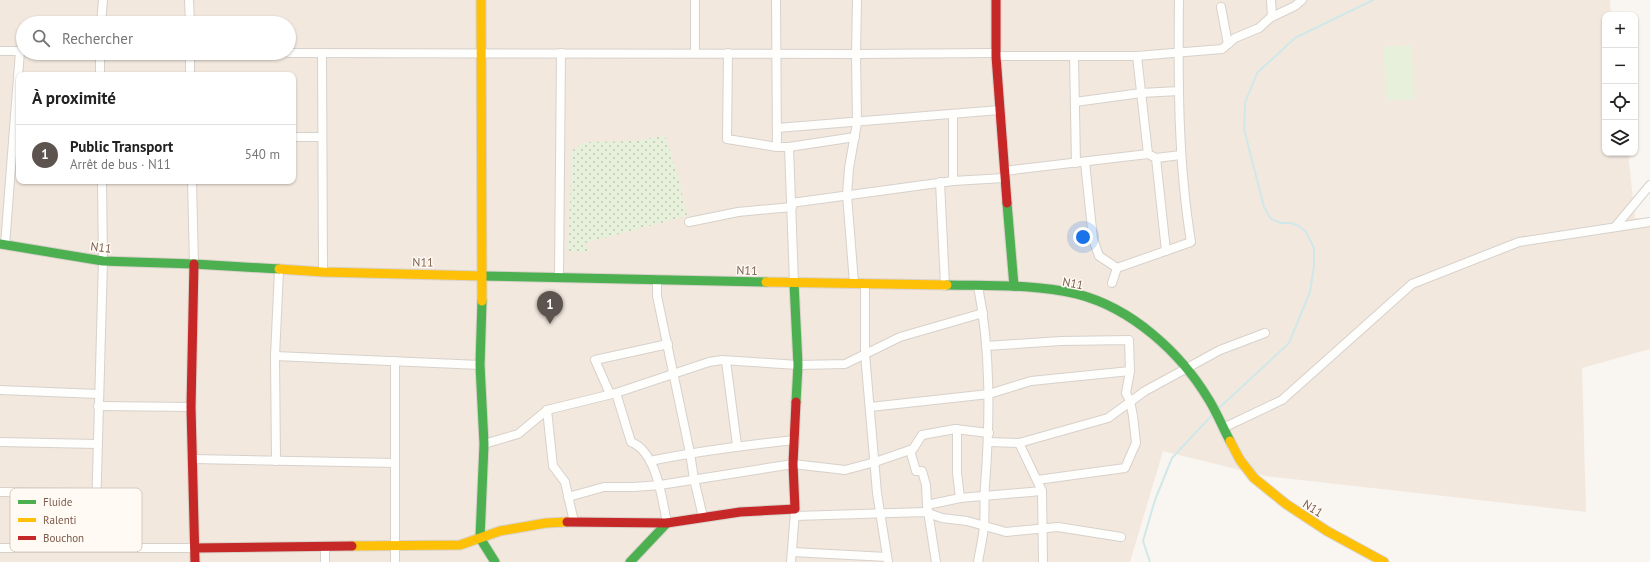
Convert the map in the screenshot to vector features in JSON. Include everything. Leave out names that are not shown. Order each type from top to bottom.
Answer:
[{"type":"street","points":[[102,16],[103,0]]},
{"type":"street","points":[[189,0],[190,16]]},
{"type":"street","points":[[481,0],[483,275],[480,365],[484,444],[480,538],[495,562]]},
{"type":"street","points":[[695,0],[695,53]]},
{"type":"street","points":[[776,0],[777,147]]},
{"type":"street","points":[[854,283],[847,195],[857,123],[857,0]]},
{"type":"street","points":[[996,0],[996,54],[1004,175],[1014,286]]},
{"type":"street","points":[[1116,268],[1192,242],[1186,208],[1181,155],[1178,52],[1179,0]]},
{"type":"street","points":[[1271,0],[1272,17]]},
{"type":"street","points":[[296,53],[776,53],[1137,56],[1222,49],[1235,38],[1259,28],[1272,17],[1295,6],[1302,0]]},
{"type":"street","points":[[1221,8],[1228,44]]},
{"type":"street","points":[[0,51],[16,51]]},
{"type":"street","points":[[322,53],[323,272]]},
{"type":"street","points":[[559,277],[561,53]]},
{"type":"street","points":[[728,53],[728,139],[777,147],[789,147],[855,137]]},
{"type":"street","points":[[1074,56],[1076,163]]},
{"type":"street","points":[[1137,56],[1148,154]]},
{"type":"street","points":[[20,72],[21,60]]},
{"type":"street","points":[[100,60],[100,72]]},
{"type":"street","points":[[190,60],[190,72]]},
{"type":"street","points":[[1075,102],[1179,91]]},
{"type":"street","points":[[777,128],[857,123],[1000,110]]},
{"type":"street","points":[[3,245],[16,112]]},
{"type":"street","points":[[953,115],[953,181]]},
{"type":"street","points":[[296,137],[322,137]]},
{"type":"street","points":[[789,147],[798,365],[793,464],[795,513],[791,562]]},
{"type":"street","points":[[689,222],[738,212],[792,205],[847,195],[1004,175],[1076,163],[1148,154],[1156,158],[1181,155]]},
{"type":"street","points":[[1156,158],[1166,251]]},
{"type":"street","points":[[1085,162],[1093,239],[1099,256],[1116,268]]},
{"type":"street","points":[[940,182],[945,286]]},
{"type":"street","points":[[96,488],[103,261],[102,184]]},
{"type":"street","points":[[192,184],[194,264],[191,407],[195,562]]},
{"type":"street","points":[[1615,227],[1650,185]]},
{"type":"street","points":[[1223,428],[1282,400],[1412,284],[1519,242],[1650,222]]},
{"type":"street","name":"N11","points":[[3,245],[103,261],[194,264],[279,270],[794,283],[1014,286],[1048,290],[1085,297],[1122,314],[1151,334],[1187,368],[1210,402],[1244,467],[1256,480],[1294,511],[1384,562]]},
{"type":"street","points":[[1112,283],[1116,268]]},
{"type":"street","points":[[276,461],[275,356],[279,270]]},
{"type":"street","points":[[657,279],[657,296],[703,517]]},
{"type":"street","points":[[792,552],[887,560],[875,462],[865,354],[865,284]]},
{"type":"street","points":[[978,286],[983,313],[989,394],[989,442],[984,527],[978,562]]},
{"type":"street","points":[[484,444],[518,434],[548,410],[613,393],[709,362],[717,360],[798,365],[845,364],[900,337],[983,313]]},
{"type":"street","points":[[989,442],[1019,443],[1108,418],[1145,391],[1220,350],[1265,333]]},
{"type":"street","points":[[986,346],[1061,341],[1129,340],[1130,371],[1126,393],[1130,402],[1136,443],[1125,468],[1036,480]]},
{"type":"street","points":[[667,524],[660,485],[650,461],[637,444],[631,442],[613,393],[595,360],[668,344]]},
{"type":"street","points":[[275,356],[480,365]]},
{"type":"street","points":[[395,361],[395,562]]},
{"type":"street","points":[[726,361],[737,446]]},
{"type":"street","points":[[870,407],[989,394],[1031,381],[1130,371]]},
{"type":"street","points":[[0,390],[98,394]]},
{"type":"street","points":[[98,406],[191,407]]},
{"type":"street","points":[[548,410],[553,466],[565,482],[574,522]]},
{"type":"street","points":[[568,497],[604,487],[634,488],[660,485],[793,464],[845,470],[875,462],[913,449],[922,435],[957,429],[989,433]]},
{"type":"street","points":[[957,429],[957,474],[960,498]]},
{"type":"street","points":[[650,461],[690,452],[795,440]]},
{"type":"street","points":[[0,442],[97,444]]},
{"type":"street","points":[[1019,443],[1042,491],[1043,562]]},
{"type":"street","points":[[910,450],[916,471],[922,471],[926,485],[927,505],[936,562]]},
{"type":"street","points":[[193,459],[395,463]]},
{"type":"street","points":[[927,505],[960,498],[1042,491]]},
{"type":"street","points":[[0,492],[10,492]]},
{"type":"street","points":[[142,548],[460,545],[500,531],[546,523],[574,522],[667,524],[740,512],[881,515],[925,512],[942,518],[967,521],[1006,532],[1058,527],[1121,537]]},
{"type":"street","points":[[630,562],[667,524]]},
{"type":"street","points":[[325,546],[325,562]]},
{"type":"shaded area","points":[[0,0],[1610,0],[1611,12],[1602,12],[1602,156],[1628,156],[1635,218],[1650,219],[1650,349],[1582,368],[1586,512],[1265,476],[1163,451],[1130,562],[0,562]]},
{"type":"green space","points":[[1411,45],[1415,99],[1387,101],[1383,47]]},
{"type":"green space","points":[[665,136],[678,176],[687,216],[585,243],[591,252],[568,251],[571,151],[586,142],[635,141]]},
{"type":"waterway","points":[[1218,409],[1289,343],[1310,292],[1314,266],[1314,248],[1306,232],[1299,226],[1291,223],[1281,223],[1271,219],[1264,207],[1244,129],[1245,103],[1257,73],[1295,38],[1373,0]]},
{"type":"waterway","points":[[1150,562],[1143,541],[1155,500],[1172,458],[1212,415]]},
{"type":"traffic: fast","points":[[1007,203],[1014,286]]},
{"type":"traffic: fast","points":[[0,244],[103,261],[279,269]]},
{"type":"traffic: fast","points":[[482,276],[766,282]]},
{"type":"traffic: fast","points":[[794,283],[798,365],[796,402]]},
{"type":"traffic: fast","points":[[947,285],[1012,286],[1061,291],[1077,294],[1117,310],[1136,321],[1153,335],[1169,349],[1184,366],[1198,383],[1209,400],[1230,441]]},
{"type":"traffic: fast","points":[[482,301],[480,365],[484,444],[480,538],[495,562]]},
{"type":"traffic: fast","points":[[630,562],[667,523]]},
{"type":"traffic: slow","points":[[481,0],[482,301]]},
{"type":"traffic: slow","points":[[279,269],[323,272],[482,276]]},
{"type":"traffic: slow","points":[[766,282],[947,285]]},
{"type":"traffic: slow","points":[[1230,441],[1240,460],[1254,478],[1286,504],[1327,531],[1384,562]]},
{"type":"traffic: slow","points":[[352,546],[460,545],[500,531],[546,523],[567,522]]},
{"type":"traffic: jam","points":[[996,0],[996,56],[1007,203]]},
{"type":"traffic: jam","points":[[194,264],[191,407],[195,562]]},
{"type":"traffic: jam","points":[[567,522],[667,523],[740,512],[795,509],[793,464],[796,402]]},
{"type":"traffic: jam","points":[[195,548],[352,546]]},
{"type":"place","name":"Public Transport","points":[[550,324]]}]
